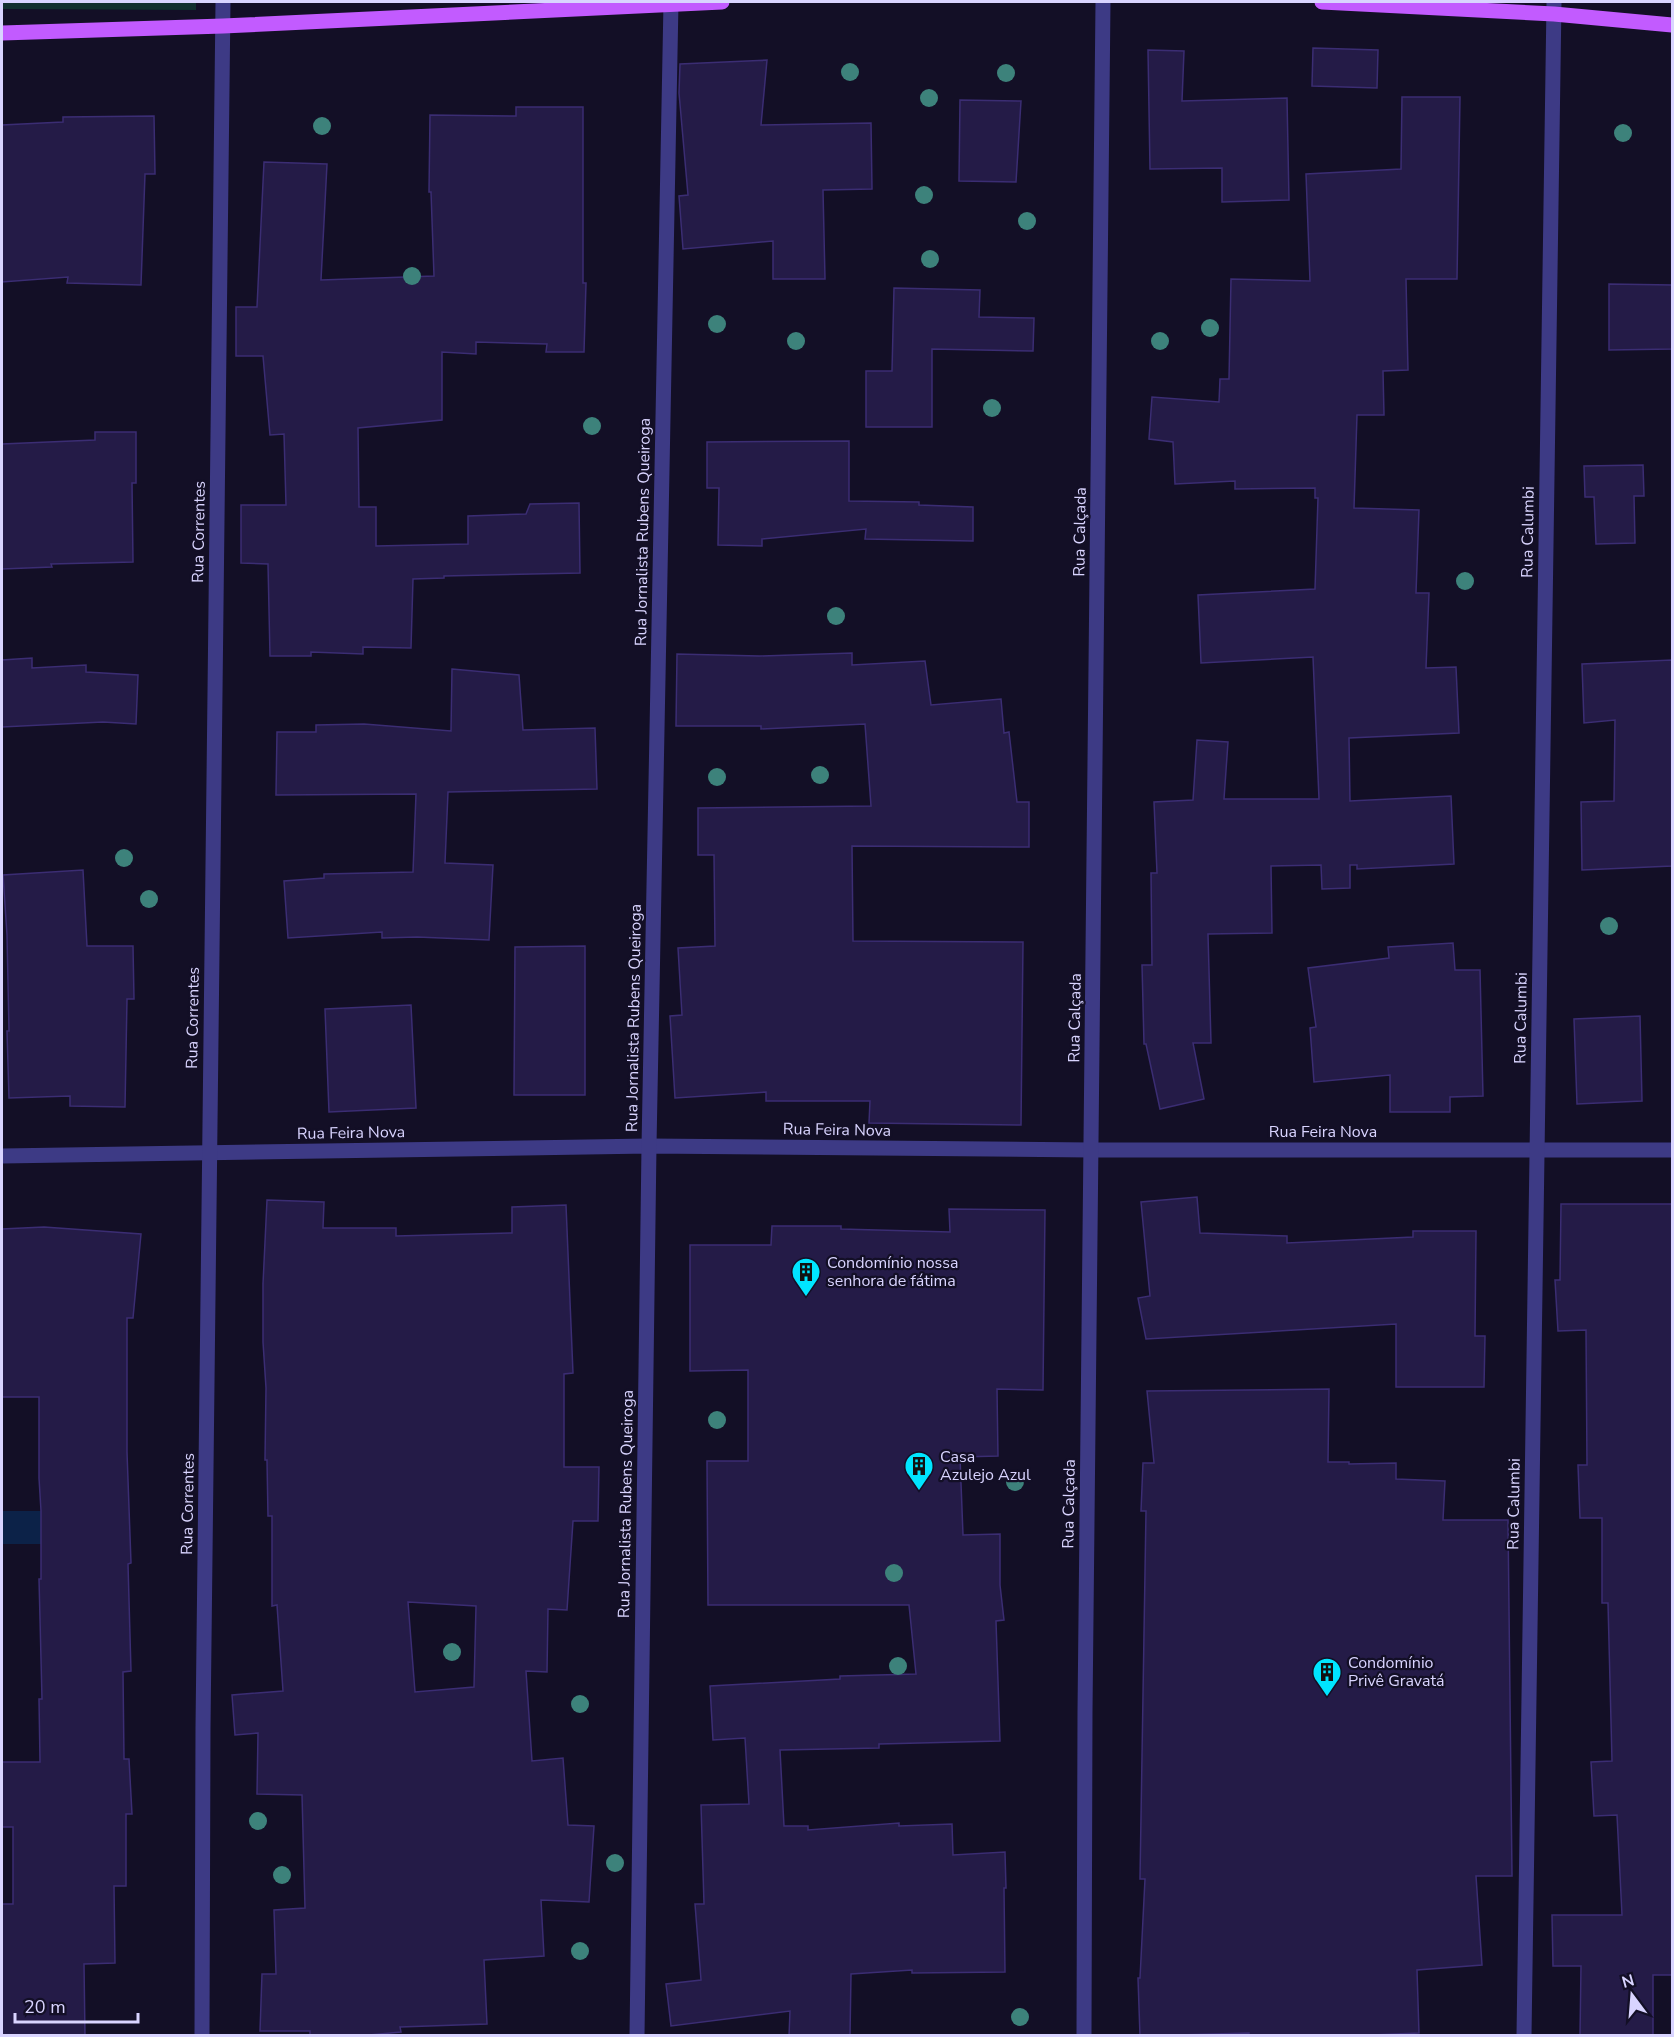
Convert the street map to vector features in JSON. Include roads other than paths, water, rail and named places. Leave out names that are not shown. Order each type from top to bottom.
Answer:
[{"type":"main road","points":[[2,33],[223,26],[671,2],[722,2]]},
{"type":"main road","points":[[1322,2],[1554,8],[1672,25]]},
{"type":"street","name":"Rua Correntes","points":[[202,2036],[223,2]]},
{"type":"street","name":"Rua Jornalista Rubens Queiroga","points":[[637,2036],[649,1146],[671,2]]},
{"type":"street","name":"Rua Calçada","points":[[1084,2036],[1085,1711],[1103,2]]},
{"type":"street","name":"Rua Calumbi","points":[[1524,2036],[1554,8]]},
{"type":"street","name":"Rua Feira Nova","points":[[2,1156],[649,1146],[1091,1150],[1672,1150]]},
{"type":"water","points":[[2,1511],[41,1511],[41,1544],[2,1544]]},
{"type":"place","name":"Condomínio nossa senhora de fátima","points":[[806,1298]]},
{"type":"place","name":"Casa Azulejo Azul","points":[[919,1492]]},
{"type":"place","name":"Condomínio Privê Gravatá","points":[[1327,1698]]}]
